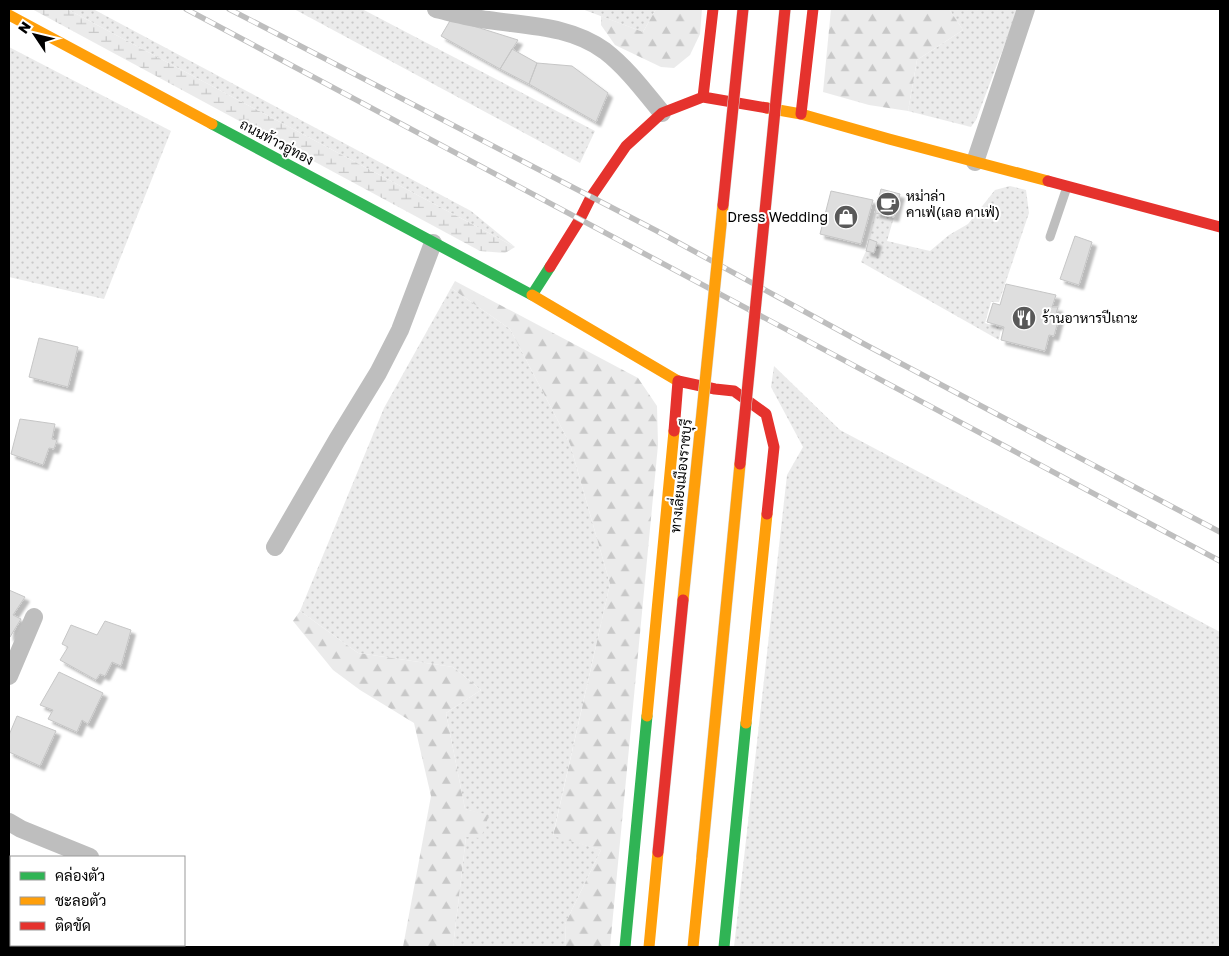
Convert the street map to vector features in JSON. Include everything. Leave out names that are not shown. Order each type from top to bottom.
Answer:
[{"type":"main road","points":[[703,97],[713,9]]},
{"type":"main road","name":"ทางเลี่ยงเมืองราชบุรี","points":[[650,947],[743,9]]},
{"type":"main road","points":[[693,947],[785,9]]},
{"type":"main road","points":[[802,114],[812,9]]},
{"type":"main road","name":"ถนนท้าวอู่ทอง","points":[[9,15],[532,295],[678,381],[734,391],[766,414],[774,447],[724,947]]},
{"type":"main road","points":[[532,295],[580,219],[591,197],[626,146],[662,113],[703,97],[802,114],[1220,227]]},
{"type":"main road","points":[[625,947],[678,381]]},
{"type":"street","points":[[436,9],[488,20],[528,24],[577,36],[604,51],[624,67],[662,113]]},
{"type":"street","points":[[975,162],[1026,9]]},
{"type":"street","points":[[275,547],[378,373],[400,330],[433,243]]},
{"type":"street","points":[[9,676],[34,617]]},
{"type":"street","points":[[9,822],[88,856]]},
{"type":"lane","points":[[1050,237],[1067,187]]},
{"type":"green space","points":[[32,9],[67,9],[515,247],[505,253],[480,251]]},
{"type":"green space","points":[[67,9],[93,9],[471,211],[515,247]]},
{"type":"green space","points":[[294,9],[362,9],[595,131],[580,163]]},
{"type":"green space","points":[[582,9],[656,9],[643,32]]},
{"type":"green space","points":[[656,9],[702,9],[700,34],[690,55],[674,68],[661,67],[615,45],[601,25],[601,16],[643,32]]},
{"type":"green space","points":[[831,9],[949,9],[963,30],[917,60],[908,111],[869,105],[823,92]]},
{"type":"green space","points":[[949,9],[1018,9],[976,120],[971,127],[908,111],[917,60],[963,30]]},
{"type":"green space","points":[[9,47],[171,131],[104,299],[9,277]]},
{"type":"green space","points":[[1010,186],[1026,190],[1029,213],[999,302],[991,302],[985,323],[1001,328],[999,340],[861,262],[866,251],[875,213],[894,217],[887,241],[930,251],[949,235],[968,224],[995,190]]},
{"type":"green space","points":[[455,281],[638,378],[657,406],[658,445],[610,947],[566,947],[565,924],[601,850],[553,836],[610,584],[570,444],[510,329],[451,288]]},
{"type":"green space","points":[[451,288],[510,329],[570,444],[610,584],[553,835],[601,850],[565,924],[566,947],[453,947],[466,837],[488,816],[465,809],[446,713],[481,690],[453,667],[358,653],[300,611],[384,408]]},
{"type":"green space","points":[[774,366],[840,430],[1220,632],[1220,947],[734,947],[787,475],[803,447],[771,387]]},
{"type":"green space","points":[[300,611],[358,653],[453,667],[481,690],[446,713],[465,809],[489,815],[481,838],[466,837],[453,947],[403,947],[431,796],[414,723],[360,690],[333,670],[293,621]]},
{"type":"building","points":[[451,19],[518,40],[500,69],[441,36]]},
{"type":"building","points":[[512,49],[537,63],[529,84],[500,69]]},
{"type":"building","points":[[537,63],[572,66],[608,93],[596,122],[529,84]]},
{"type":"building","name":"หม่าล่า คาเฟ่(เลอ คาเฟ่)","points":[[881,189],[900,194],[894,217],[875,213]]},
{"type":"building","name":"Dress Wedding","points":[[831,191],[873,200],[861,244],[820,234]]},
{"type":"building","points":[[1075,236],[1092,242],[1079,285],[1060,279]]},
{"type":"building","points":[[869,239],[877,242],[874,253],[866,251]]},
{"type":"building","name":"ร้านอาหารปีเถาะ","points":[[1006,284],[1056,295],[1052,307],[1058,307],[1056,314],[1060,314],[1054,336],[1049,335],[1045,351],[1001,340],[1004,327],[987,322],[993,303],[1000,305]]},
{"type":"building","points":[[39,338],[78,347],[68,387],[29,377]]},
{"type":"building","points":[[20,419],[55,424],[52,439],[57,440],[54,449],[49,448],[43,465],[11,454]]},
{"type":"building","points":[[9,590],[25,597],[13,615],[21,619],[10,637],[9,636]]},
{"type":"building","points":[[105,621],[131,630],[121,666],[112,662],[105,676],[100,674],[96,680],[60,660],[68,647],[62,644],[71,625],[97,635]]},
{"type":"building","points":[[59,672],[103,693],[88,724],[82,720],[77,732],[48,719],[53,710],[40,705]]},
{"type":"building","points":[[17,716],[56,731],[40,766],[9,752],[9,735]]},
{"type":"railway","points":[[186,9],[1220,561]]},
{"type":"railway","points":[[229,9],[657,231],[866,345],[1220,532]]},
{"type":"traffic: fast","points":[[212,124],[532,295],[550,267]]},
{"type":"traffic: fast","points":[[625,947],[647,716]]},
{"type":"traffic: fast","points":[[724,947],[746,723]]},
{"type":"traffic: slow","points":[[9,15],[212,124]]},
{"type":"traffic: slow","points":[[767,108],[801,114],[1048,181]]},
{"type":"traffic: slow","points":[[683,600],[723,205]]},
{"type":"traffic: slow","points":[[532,295],[678,381]]},
{"type":"traffic: slow","points":[[647,716],[674,431]]},
{"type":"traffic: slow","points":[[702,856],[740,464]]},
{"type":"traffic: slow","points":[[746,723],[767,514]]},
{"type":"traffic: slow","points":[[649,947],[658,852]]},
{"type":"traffic: slow","points":[[693,947],[702,856]]},
{"type":"traffic: jam","points":[[703,97],[713,9]]},
{"type":"traffic: jam","points":[[723,205],[743,9]]},
{"type":"traffic: jam","points":[[740,464],[785,9]]},
{"type":"traffic: jam","points":[[801,114],[813,9]]},
{"type":"traffic: jam","points":[[550,267],[580,219],[591,197],[626,146],[662,113],[703,97],[767,108]]},
{"type":"traffic: jam","points":[[1048,181],[1220,227]]},
{"type":"traffic: jam","points":[[674,431],[678,381],[734,391],[766,414],[774,447],[767,514]]},
{"type":"traffic: jam","points":[[658,852],[683,600]]},
{"type":"place","name":"หม่าล่า คาเฟ่(เลอ คาเฟ่)","points":[[888,204]]},
{"type":"place","name":"Dress Wedding","points":[[846,217]]},
{"type":"place","name":"ร้านอาหารปีเถาะ","points":[[1024,318]]}]
